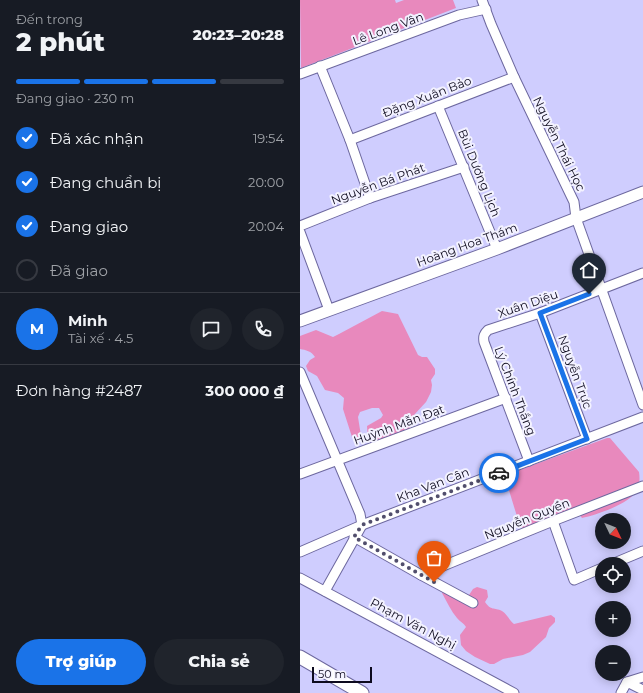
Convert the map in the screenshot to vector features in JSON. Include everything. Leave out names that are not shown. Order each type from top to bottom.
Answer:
[{"type":"main road","points":[[300,657],[362,693]]},
{"type":"street","name":"Nguyễn Thái Học","points":[[482,0],[514,77],[574,202],[576,218],[643,405]]},
{"type":"street","name":"Lê Long Vân","points":[[300,74],[459,15],[486,9]]},
{"type":"street","points":[[320,66],[350,140],[370,198]]},
{"type":"street","name":"Đặng Xuân Bảo","points":[[350,140],[514,77]]},
{"type":"street","name":"Bùi Dương Lịch","points":[[438,106],[497,249]]},
{"type":"street","name":"Nguyễn Bá Phát","points":[[300,226],[370,198],[464,167]]},
{"type":"street","name":"Hoàng Hoa Thám","points":[[300,321],[497,249],[643,192]]},
{"type":"street","points":[[300,232],[329,310]]},
{"type":"street","name":"Xuân Diệu","points":[[488,330],[540,313],[643,273]]},
{"type":"street","name":"Nguyễn Trực","points":[[540,313],[587,439]]},
{"type":"street","name":"Lý Chính Thắng","points":[[488,330],[483,337],[484,342],[529,461]]},
{"type":"street","points":[[300,372],[360,514],[362,525],[325,591]]},
{"type":"street","name":"Huỳnh Mẫn Đạt","points":[[300,474],[506,398]]},
{"type":"street","name":"Kha Vạn Cân","points":[[300,552],[362,525],[643,417]]},
{"type":"street","name":"Nguyễn Quyền","points":[[421,575],[643,486]]},
{"type":"street","points":[[553,521],[574,580],[595,571]]},
{"type":"street","points":[[354,537],[473,603]]},
{"type":"street","points":[[629,557],[643,551]]},
{"type":"street","name":"Phạm Văn Nghị","points":[[300,578],[514,693]]},
{"type":"street","points":[[621,693],[627,682],[643,677]]},
{"type":"street","points":[[627,682],[643,690]]},
{"type":"shaded area","points":[[300,0],[395,0],[396,3],[404,0],[453,0],[456,8],[301,68]]},
{"type":"shaded area","points":[[382,311],[398,314],[418,355],[427,357],[435,369],[435,374],[431,380],[431,392],[426,402],[414,415],[410,429],[373,443],[368,440],[367,426],[381,418],[383,415],[379,408],[372,408],[360,412],[358,417],[361,436],[358,439],[352,437],[343,409],[344,398],[338,393],[325,390],[317,376],[308,371],[306,366],[310,360],[315,357],[310,352],[300,349],[300,336],[316,330],[333,337]]},
{"type":"shaded area","points":[[610,438],[639,472],[640,477],[638,488],[635,493],[625,502],[610,509],[582,518],[574,508],[528,529],[522,528],[519,523],[508,487],[514,472]]},
{"type":"shaded area","points":[[448,586],[469,595],[473,589],[477,587],[487,590],[488,597],[485,602],[487,605],[491,608],[502,611],[514,624],[551,615],[555,618],[555,622],[549,628],[546,637],[530,652],[490,664],[475,657],[466,651],[461,645],[460,635],[466,627],[455,615],[442,593]]},
{"type":"way so far","points":[[434,582],[354,537],[362,525],[499,473]]},
{"type":"route","points":[[499,473],[587,439],[540,313],[589,294]]}]
